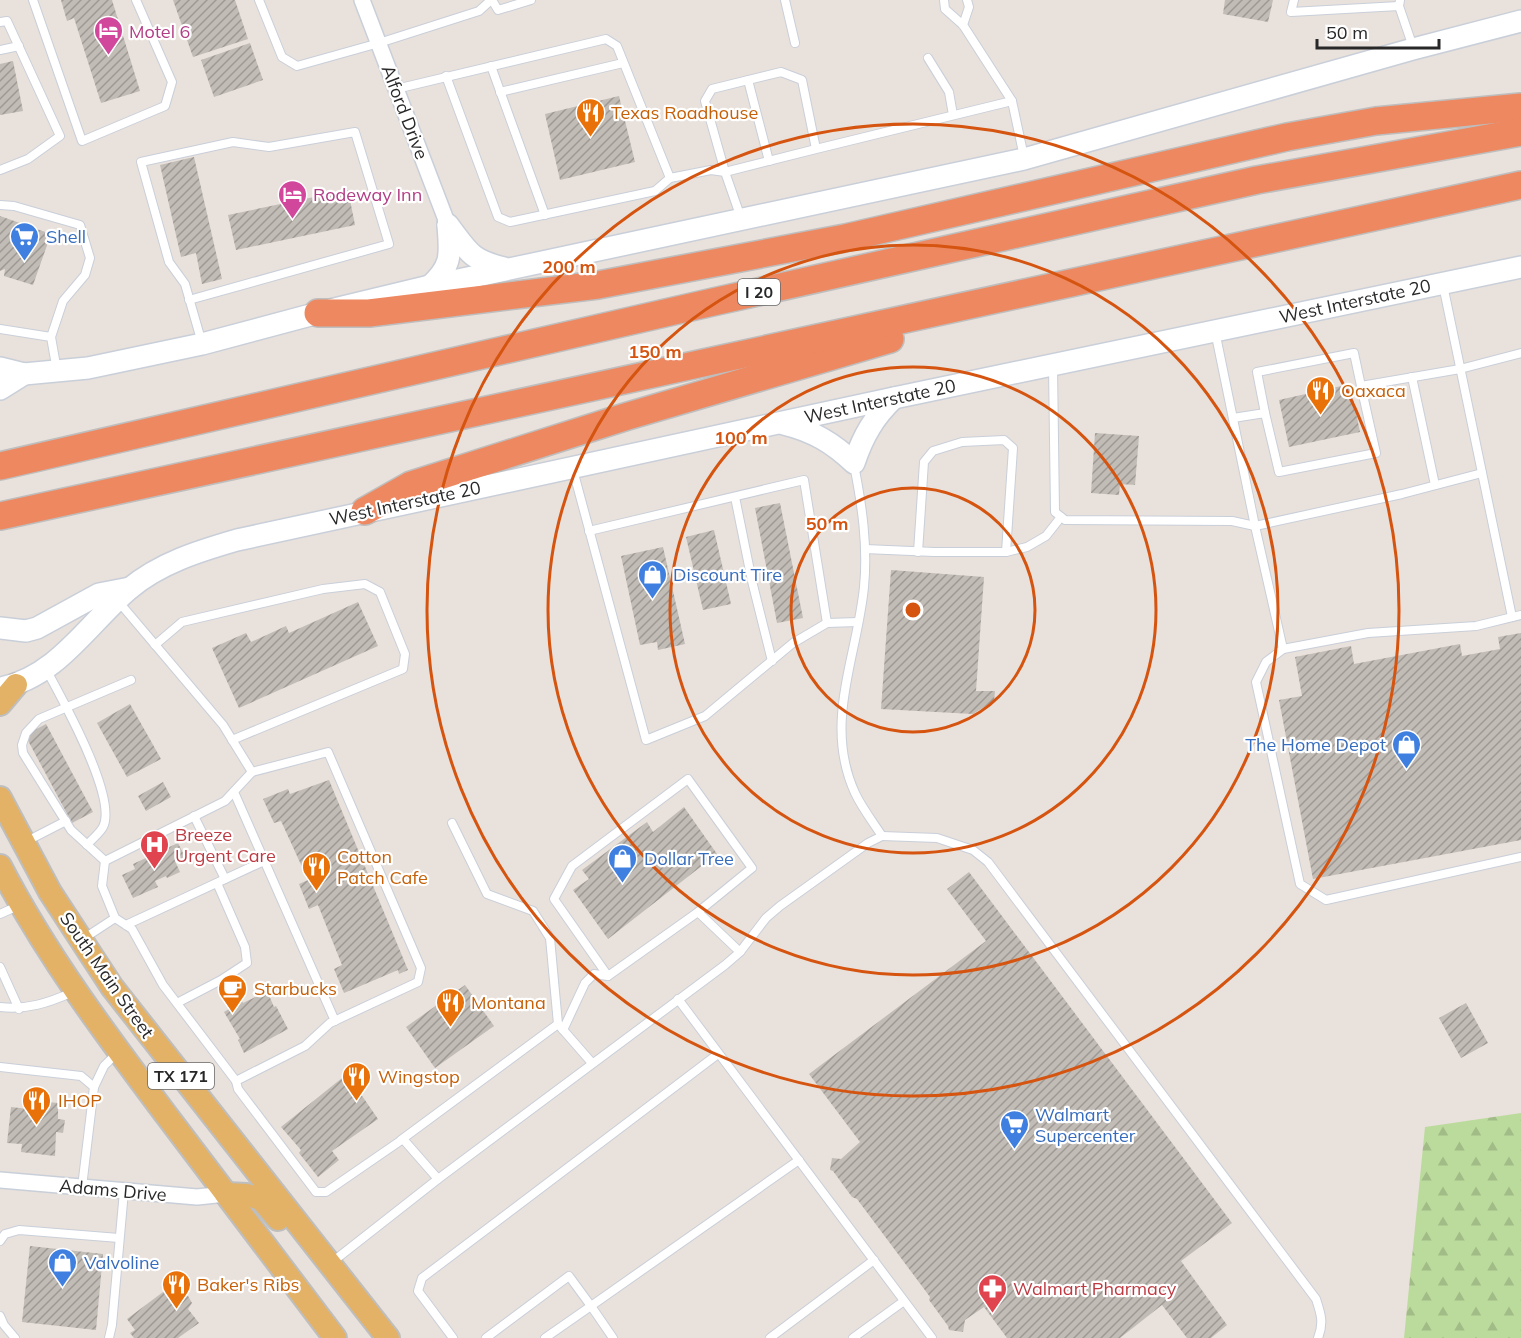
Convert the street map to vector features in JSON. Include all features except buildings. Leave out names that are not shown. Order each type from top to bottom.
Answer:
[{"type":"highway","points":[[318,313],[369,313],[598,285],[845,238],[1287,137],[1376,121],[1521,107]]},
{"type":"highway","name":"I 20","points":[[0,466],[1257,180],[1521,132]]},
{"type":"highway","points":[[0,516],[1521,185]]},
{"type":"highway","points":[[365,511],[411,485],[628,416],[860,347],[993,314],[1026,291]]},
{"type":"main road","points":[[0,368],[24,374],[88,368],[202,344],[430,286],[1024,159],[1413,49],[1521,21]]},
{"type":"main road","points":[[448,225],[468,253],[477,260],[507,269]]},
{"type":"main road","points":[[430,286],[448,265],[450,255],[448,225]]},
{"type":"main road","name":"West Interstate 20","points":[[8,687],[46,669],[123,594],[154,571],[196,552],[237,540],[1053,364],[1521,267]]},
{"type":"main road","points":[[0,389],[24,374]]},
{"type":"main road","points":[[781,423],[806,429],[828,440],[854,463],[868,429],[878,414],[894,398]]},
{"type":"main road","points":[[0,628],[16,631],[37,628],[99,594],[123,594]]},
{"type":"main road","points":[[0,704],[8,687]]},
{"type":"main road","name":"South Main Street","points":[[0,798],[22,843],[80,941],[146,1032],[331,1263],[388,1338]]},
{"type":"main road","name":"South Main Street","points":[[0,866],[10,909],[77,990],[119,1052],[335,1338]]},
{"type":"main road","points":[[226,1194],[247,1195],[261,1199],[348,1304],[381,1338]]},
{"type":"street","name":"Alford Drive","points":[[362,0],[448,225]]},
{"type":"street","name":"Adams Drive","points":[[0,1179],[205,1197],[226,1194]]},
{"type":"lane","points":[[33,0],[82,141],[165,106],[172,82],[136,0]]},
{"type":"lane","points":[[259,0],[282,57],[297,66],[479,11],[492,0],[498,10],[531,0]]},
{"type":"lane","points":[[785,0],[795,43]]},
{"type":"lane","points":[[944,0],[945,9],[963,25],[1012,101],[1024,159]]},
{"type":"lane","points":[[963,25],[969,7],[967,0]]},
{"type":"lane","points":[[1294,0],[1291,12],[1399,3],[1413,49]]},
{"type":"lane","points":[[0,22],[7,21],[60,136],[28,159],[0,170]]},
{"type":"lane","points":[[396,89],[606,39],[617,46],[670,178]]},
{"type":"lane","points":[[0,50],[19,46]]},
{"type":"lane","points":[[928,58],[949,92],[953,115]]},
{"type":"lane","points":[[500,92],[623,63]]},
{"type":"lane","points":[[491,66],[545,214]]},
{"type":"lane","points":[[742,220],[725,172],[705,101],[712,89],[781,72],[802,80],[816,149]]},
{"type":"lane","points":[[446,76],[498,217],[510,222],[655,190],[670,178],[711,170],[725,172],[1012,101]]},
{"type":"lane","points":[[748,80],[769,161]]},
{"type":"lane","points":[[189,300],[389,244],[355,132],[268,147],[233,142],[141,162],[169,262],[185,284],[189,300],[202,344]]},
{"type":"lane","points":[[0,205],[14,206],[80,225],[90,258],[86,275],[63,301],[51,337],[57,372]]},
{"type":"lane","points":[[1442,283],[1512,618]]},
{"type":"lane","points":[[0,329],[51,337]]},
{"type":"lane","points":[[1215,330],[1283,649]]},
{"type":"lane","points":[[1354,353],[1376,453],[1279,472],[1264,413],[1257,372],[1354,353]]},
{"type":"lane","points":[[1361,386],[1460,369],[1521,353]]},
{"type":"lane","points":[[1053,364],[1055,513],[1065,520],[1232,520],[1255,526],[1402,494],[1482,473]]},
{"type":"lane","points":[[1412,377],[1435,485]]},
{"type":"lane","points":[[1233,418],[1264,413]]},
{"type":"lane","points":[[918,552],[924,462],[933,451],[962,442],[1004,440],[1013,448],[1006,552]]},
{"type":"lane","points":[[854,463],[861,500],[865,549],[864,589],[842,703],[840,734],[845,764],[855,794],[882,836]]},
{"type":"lane","points":[[572,468],[646,741],[705,716],[793,643],[827,623],[858,621]]},
{"type":"lane","points":[[589,531],[804,480],[827,623]]},
{"type":"lane","points":[[735,497],[752,581],[772,661]]},
{"type":"lane","points":[[865,549],[918,552],[1006,552],[1027,547],[1046,536],[1061,517]]},
{"type":"lane","points":[[155,645],[182,622],[323,589],[365,584],[380,592],[405,654],[403,669],[232,740]]},
{"type":"lane","points":[[123,594],[155,645],[223,725],[252,772]]},
{"type":"lane","points":[[1521,615],[1476,626],[1368,633],[1283,649],[1266,662],[1256,682],[1300,884],[1326,900],[1521,857]]},
{"type":"lane","points":[[46,669],[67,708],[99,779],[106,812],[103,828],[87,844]]},
{"type":"lane","points":[[105,861],[71,830],[23,753],[22,745],[26,733],[39,719],[131,680]]},
{"type":"lane","points":[[105,861],[225,801],[252,772],[328,752],[421,968],[418,982],[335,1021],[305,1046],[236,1081]]},
{"type":"lane","points":[[105,861],[102,886],[115,918],[132,929],[163,985],[316,1192],[326,1192],[561,1027],[585,983],[594,974],[608,976],[698,912],[752,867],[688,779],[572,867],[554,899],[608,976]]},
{"type":"lane","points":[[234,792],[335,1021]]},
{"type":"lane","points":[[177,1003],[221,980],[247,963],[245,947],[194,816]]},
{"type":"lane","points":[[22,843],[66,821]]},
{"type":"lane","points":[[452,823],[487,894],[533,911],[550,938],[561,1027],[592,1063]]},
{"type":"lane","points":[[331,1263],[438,1179],[740,952],[766,918],[780,906],[868,843],[882,836],[937,838],[973,849],[988,862],[1316,1299],[1322,1316],[1318,1338]]},
{"type":"lane","points":[[126,925],[264,861]]},
{"type":"lane","points":[[698,912],[740,952]]},
{"type":"lane","points":[[80,941],[115,918]]},
{"type":"lane","points":[[0,967],[19,1009]]},
{"type":"lane","points":[[0,1007],[19,1009],[47,1004],[77,990]]},
{"type":"lane","points":[[678,999],[932,1338]]},
{"type":"lane","points":[[82,1187],[94,1088],[104,1066],[119,1052]]},
{"type":"lane","points":[[453,1338],[418,1291],[422,1278],[718,1054]]},
{"type":"lane","points":[[0,1067],[81,1076],[94,1088]]},
{"type":"lane","points":[[401,1140],[438,1179]]},
{"type":"lane","points":[[545,1338],[799,1160]]},
{"type":"lane","points":[[109,1338],[124,1191]]},
{"type":"lane","points":[[0,1241],[5,1234],[19,1230],[119,1238]]},
{"type":"lane","points":[[770,1338],[874,1260]]},
{"type":"lane","points":[[486,1338],[569,1276],[613,1338]]},
{"type":"lane","points":[[853,1338],[904,1301]]},
{"type":"lane","points":[[0,1316],[15,1338]]},
{"type":"green space","points":[[1521,1113],[1521,1338],[1404,1338],[1425,1127]]},
{"type":"place","name":"Motel 6","points":[[108,56]]},
{"type":"place","name":"Texas Roadhouse","points":[[590,138]]},
{"type":"place","name":"Rodeway Inn","points":[[292,220]]},
{"type":"place","name":"Shell","points":[[25,262]]},
{"type":"place","name":"Oaxaca","points":[[1320,416]]},
{"type":"place","name":"Discount Tire","points":[[652,600]]},
{"type":"place","name":"The Home Depot","points":[[1407,770]]},
{"type":"place","name":"Breeze Urgent Care","points":[[154,870]]},
{"type":"place","name":"Dollar Tree","points":[[623,884]]},
{"type":"place","name":"Cotton Patch Cafe","points":[[316,892]]},
{"type":"place","name":"Starbucks","points":[[233,1014]]},
{"type":"place","name":"Montana","points":[[450,1028]]},
{"type":"place","name":"Wingstop","points":[[357,1102]]},
{"type":"place","name":"IHOP","points":[[37,1126]]},
{"type":"place","name":"Walmart Supercenter","points":[[1014,1150]]},
{"type":"place","name":"Valvoline","points":[[63,1288]]},
{"type":"place","name":"Baker's Ribs","points":[[176,1310]]},
{"type":"place","name":"Walmart Pharmacy","points":[[992,1314]]}]
